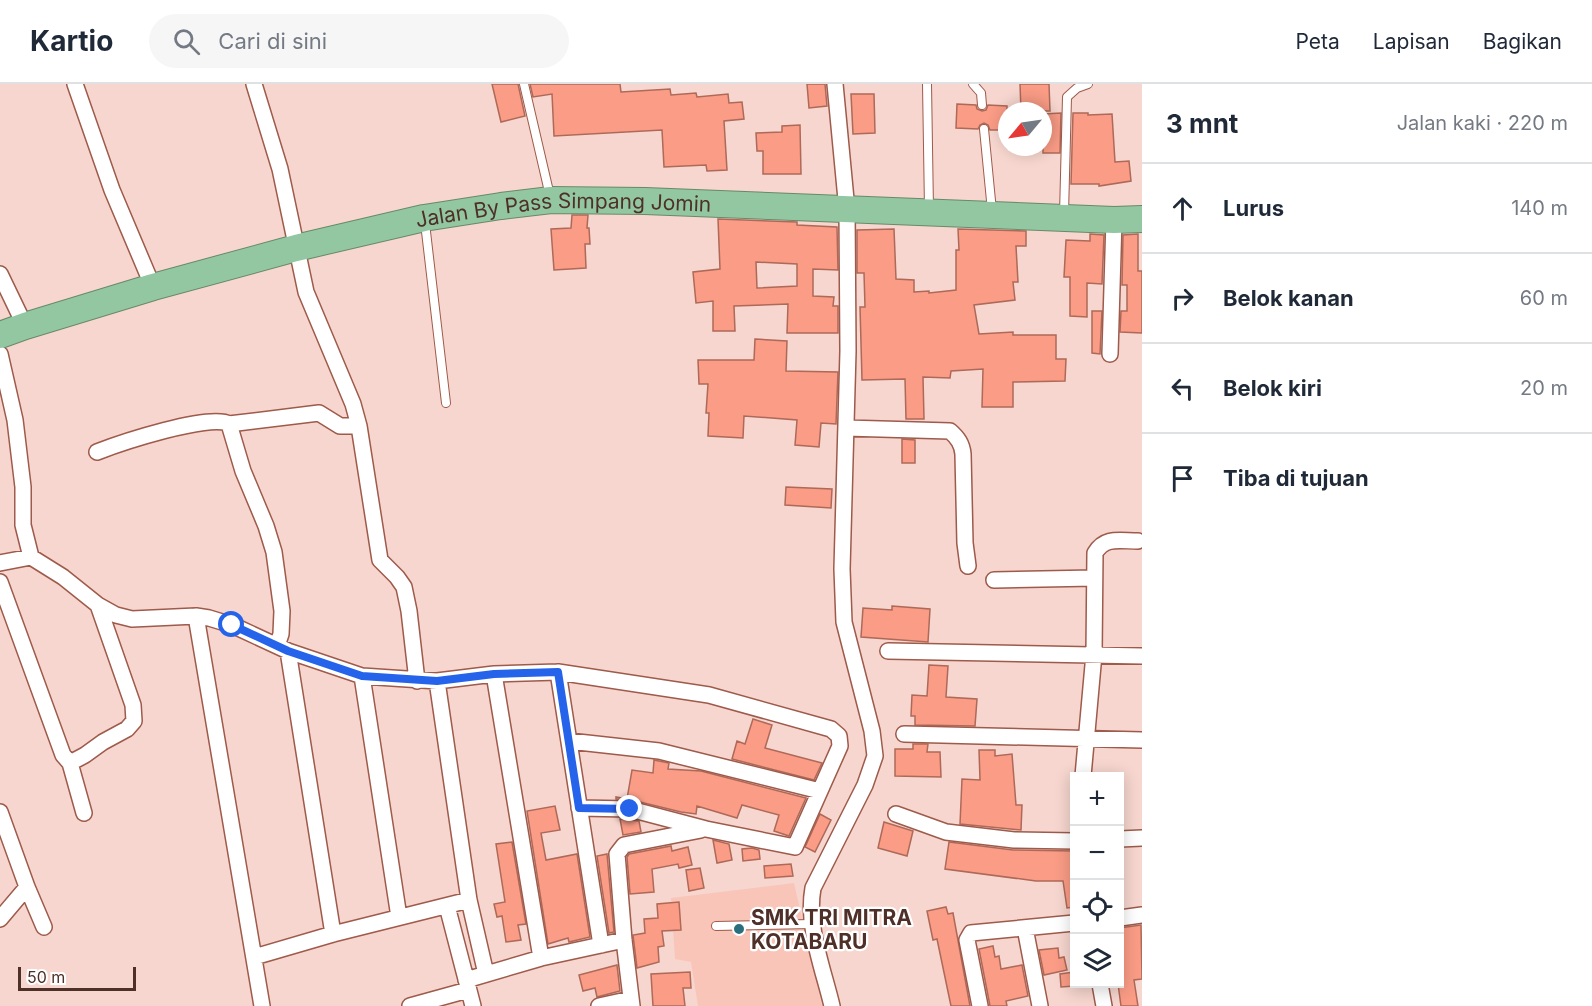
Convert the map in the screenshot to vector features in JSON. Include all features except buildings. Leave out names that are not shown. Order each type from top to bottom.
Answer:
[{"type":"highway","name":"Jalan By Pass Simpang Jomin","points":[[0,335],[153,287],[296,248],[424,218],[551,200],[645,201],[1114,220],[1142,219]]},
{"type":"street","points":[[75,84],[112,190],[153,287]]},
{"type":"street","points":[[254,84],[280,169],[306,292],[353,404],[359,426],[380,560],[404,587],[410,611],[417,681]]},
{"type":"street","points":[[832,1006],[812,924],[810,903],[813,888],[865,785],[875,756],[872,731],[844,622],[842,569],[848,351],[847,210],[835,84]]},
{"type":"street","points":[[1110,354],[1114,220]]},
{"type":"street","points":[[0,274],[25,326]]},
{"type":"street","points":[[0,354],[15,420],[23,487],[23,525],[31,557]]},
{"type":"street","points":[[97,452],[175,428],[217,420],[229,424],[319,413],[340,426],[359,426]]},
{"type":"street","points":[[229,424],[243,471],[266,526],[274,552],[282,611],[283,648],[333,934]]},
{"type":"street","points":[[846,428],[950,431],[957,437],[963,454],[965,543],[968,566]]},
{"type":"street","points":[[1083,772],[1094,654],[1095,553],[1106,542],[1138,541]]},
{"type":"street","points":[[0,563],[31,557],[63,577],[98,605],[116,615],[132,620],[196,616],[232,625],[283,648],[362,676],[437,681],[494,674],[558,672],[709,695],[831,729],[839,736],[840,746],[795,847],[706,829],[630,809],[579,808]]},
{"type":"street","points":[[994,580],[1094,578]]},
{"type":"street","points":[[0,582],[63,755],[70,763],[84,813]]},
{"type":"street","points":[[70,763],[109,738],[128,729],[134,721],[133,705],[98,605]]},
{"type":"street","points":[[196,616],[262,1006]]},
{"type":"street","points":[[888,651],[1142,656]]},
{"type":"street","points":[[558,672],[601,945]]},
{"type":"street","points":[[494,674],[541,958]]},
{"type":"street","points":[[362,676],[399,917]]},
{"type":"street","points":[[437,681],[469,900],[486,974]]},
{"type":"street","points":[[904,734],[1142,740]]},
{"type":"street","points":[[569,741],[659,751],[820,791]]},
{"type":"street","points":[[0,812],[44,927]]},
{"type":"street","points":[[896,814],[945,832],[1014,840],[1070,841]]},
{"type":"street","points":[[599,1006],[632,1002],[624,940],[617,854],[619,849],[624,845],[706,829]]},
{"type":"street","points":[[1124,839],[1142,838]]},
{"type":"street","points":[[0,919],[27,887]]},
{"type":"street","points":[[254,957],[333,934],[469,900]]},
{"type":"street","points":[[447,906],[473,1006]]},
{"type":"street","points":[[1124,917],[1142,915]]},
{"type":"street","points":[[980,1006],[968,947],[968,936],[975,932],[1070,923]]},
{"type":"street","points":[[1025,928],[1040,1006]]},
{"type":"street","points":[[410,1006],[438,1002],[486,974],[541,958],[624,940]]},
{"type":"street","points":[[1101,988],[1104,1006]]},
{"type":"lane","points":[[524,84],[551,200]]},
{"type":"lane","points":[[927,84],[929,213]]},
{"type":"lane","points":[[973,84],[981,93],[982,105]]},
{"type":"lane","points":[[1064,217],[1067,97],[1077,88],[1088,84]]},
{"type":"lane","points":[[984,129],[992,215]]},
{"type":"lane","points":[[424,218],[446,403]]},
{"type":"lane","points":[[717,926],[812,924]]},
{"type":"shaded area","name":"SMK TRI MITRA KOTABARU","points":[[794,883],[822,1006],[698,1006],[691,962],[675,959],[671,898]]},
{"type":"place","name":"SMK TRI MITRA KOTABARU","points":[[739,929]]},
{"type":"route","points":[[232,625],[288,651],[362,676],[437,681],[494,674],[558,672],[579,808],[630,809]]}]
